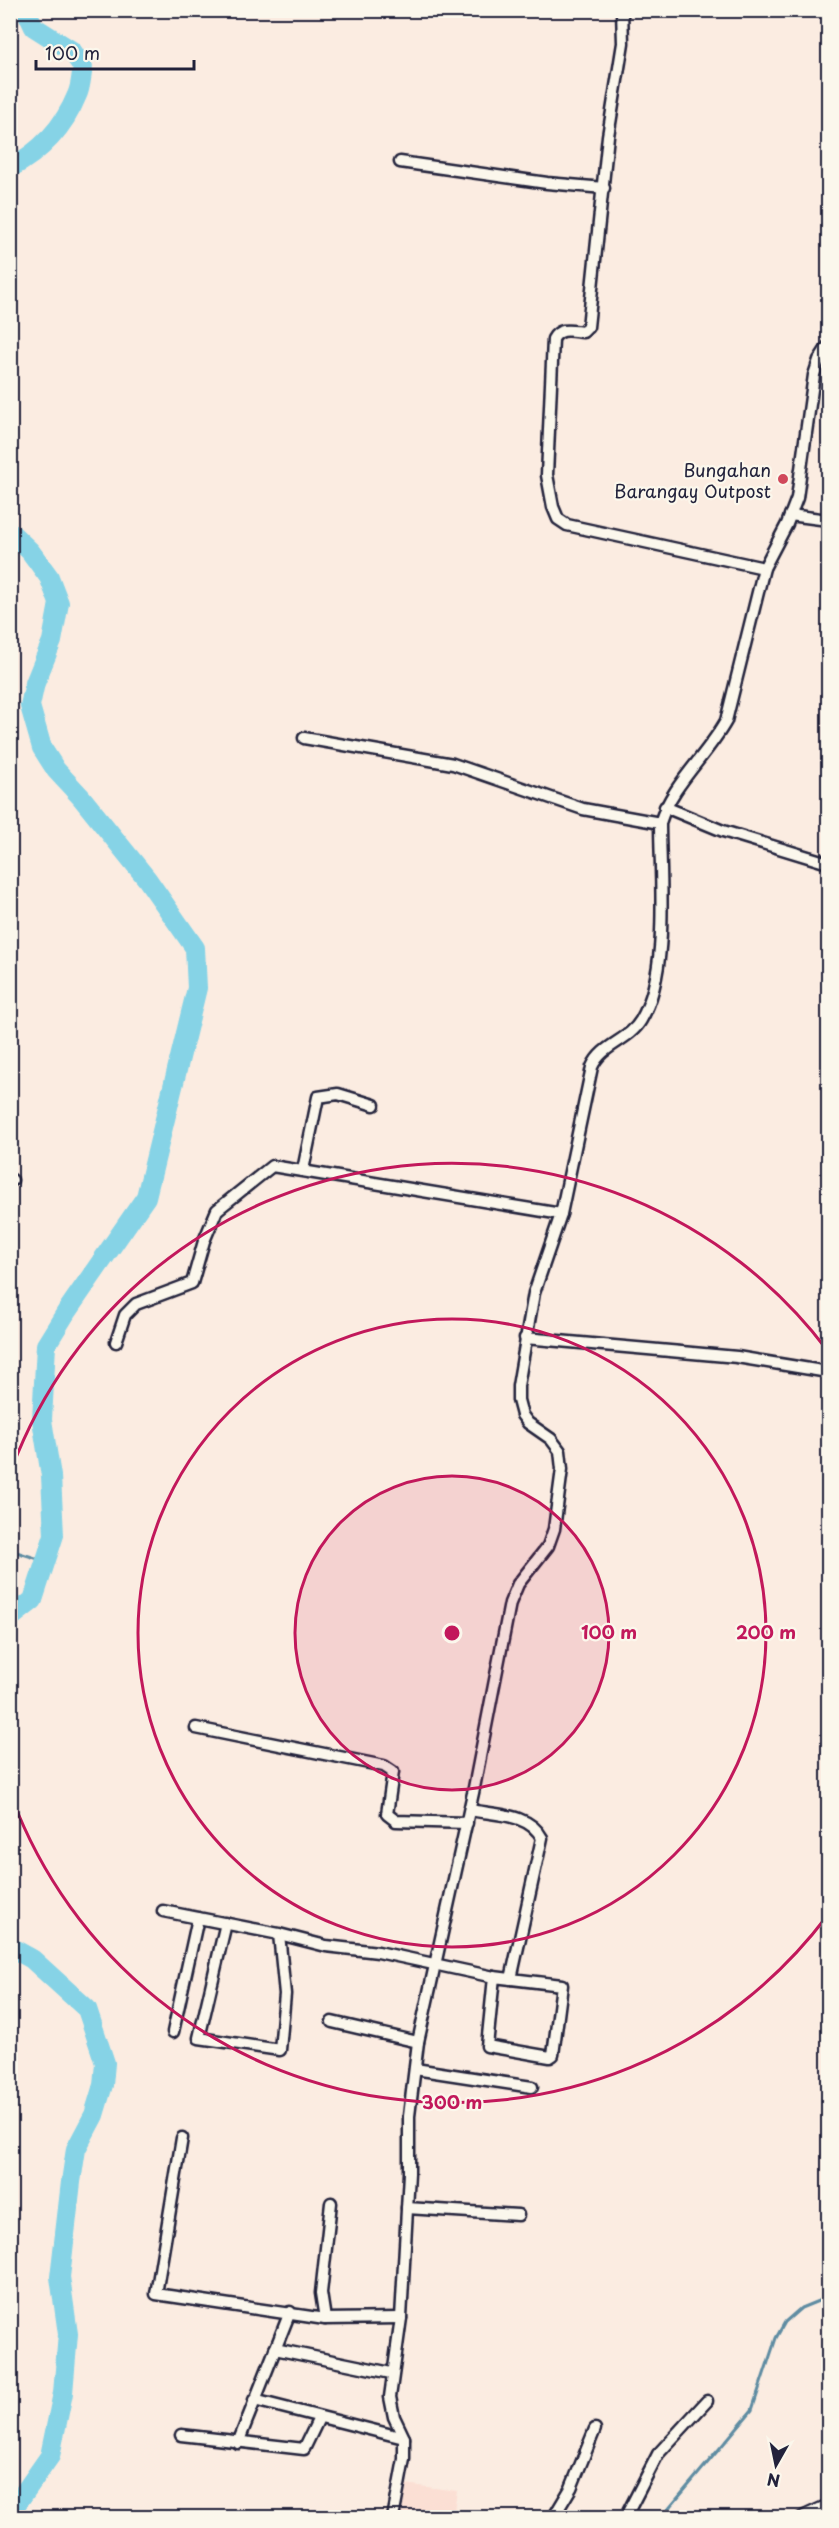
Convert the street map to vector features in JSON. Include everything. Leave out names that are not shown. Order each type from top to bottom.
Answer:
[{"type":"main road","points":[[804,2517],[828,2507]]},
{"type":"street","points":[[622,10],[623,42],[608,136],[588,327],[583,332],[563,330],[556,333],[553,339],[547,475],[553,507],[558,519],[567,525],[764,568]]},
{"type":"street","points":[[400,162],[547,183],[604,188]]},
{"type":"street","points":[[393,2517],[404,2459],[404,2438],[394,2417],[390,2397],[391,2373],[401,2319],[409,2116],[418,2042],[470,1810],[510,1603],[518,1584],[552,1537],[562,1469],[557,1445],[528,1423],[522,1415],[518,1400],[525,1338],[534,1293],[561,1214],[592,1067],[596,1058],[604,1050],[630,1033],[640,1022],[653,988],[660,943],[660,823],[665,807],[726,721],[764,568],[797,498],[814,375],[824,361],[828,346]]},
{"type":"street","points":[[790,515],[828,520]]},
{"type":"street","points":[[304,738],[453,764],[583,809],[660,823]]},
{"type":"street","points":[[665,807],[723,831],[828,863]]},
{"type":"street","points":[[303,1170],[318,1097],[338,1094],[374,1105]]},
{"type":"street","points":[[116,1342],[125,1315],[136,1304],[192,1283],[204,1241],[217,1210],[272,1166],[561,1214]]},
{"type":"street","points":[[525,1338],[737,1357],[828,1372]]},
{"type":"street","points":[[196,1728],[384,1766],[393,1772],[387,1815],[396,1821],[467,1823]]},
{"type":"street","points":[[470,1810],[522,1819],[537,1829],[542,1838],[511,1979]]},
{"type":"street","points":[[163,1911],[279,1934],[326,1946],[378,1952],[494,1977],[562,1985],[553,2055],[550,2057],[488,2046],[494,1977]]},
{"type":"street","points":[[173,2032],[198,1918]]},
{"type":"street","points":[[226,1923],[199,2038],[280,2050],[285,1994],[279,1934]]},
{"type":"street","points":[[332,2022],[418,2042]]},
{"type":"street","points":[[415,2069],[532,2087]]},
{"type":"street","points":[[182,2138],[156,2294],[290,2312],[325,2319],[401,2319]]},
{"type":"street","points":[[325,2319],[321,2293],[331,2203]]},
{"type":"street","points":[[407,2208],[518,2215]]},
{"type":"street","points":[[238,2443],[290,2312]]},
{"type":"street","points":[[275,2349],[391,2373]]},
{"type":"street","points":[[254,2400],[404,2438]]},
{"type":"street","points":[[625,2517],[658,2454],[707,2401]]},
{"type":"street","points":[[182,2435],[304,2449],[320,2418]]},
{"type":"street","points":[[553,2517],[571,2488],[595,2429]]},
{"type":"shaded area","points":[[405,2484],[457,2491],[453,2517],[399,2518]]},
{"type":"waterway","points":[[10,168],[41,146],[58,128],[72,107],[80,85],[83,67],[72,51],[34,27],[26,10]]},
{"type":"waterway","points":[[10,532],[30,551],[49,577],[59,603],[52,641],[35,683],[30,706],[42,748],[56,770],[81,797],[147,879],[195,948],[197,988],[146,1197],[46,1345],[42,1420],[51,1476],[54,1535],[33,1600],[10,1618]]},
{"type":"waterway","points":[[10,1550],[45,1561]]},
{"type":"waterway","points":[[10,1947],[32,1959],[87,2009],[105,2063],[103,2085],[94,2115],[76,2149],[71,2182],[60,2277],[68,2334],[63,2393],[50,2456],[10,2513]]},
{"type":"waterway","points":[[661,2518],[752,2410],[776,2338],[785,2322],[801,2308],[828,2297]]},
{"type":"place","name":"Bungahan Barangay Outpost","points":[[783,479]]}]
